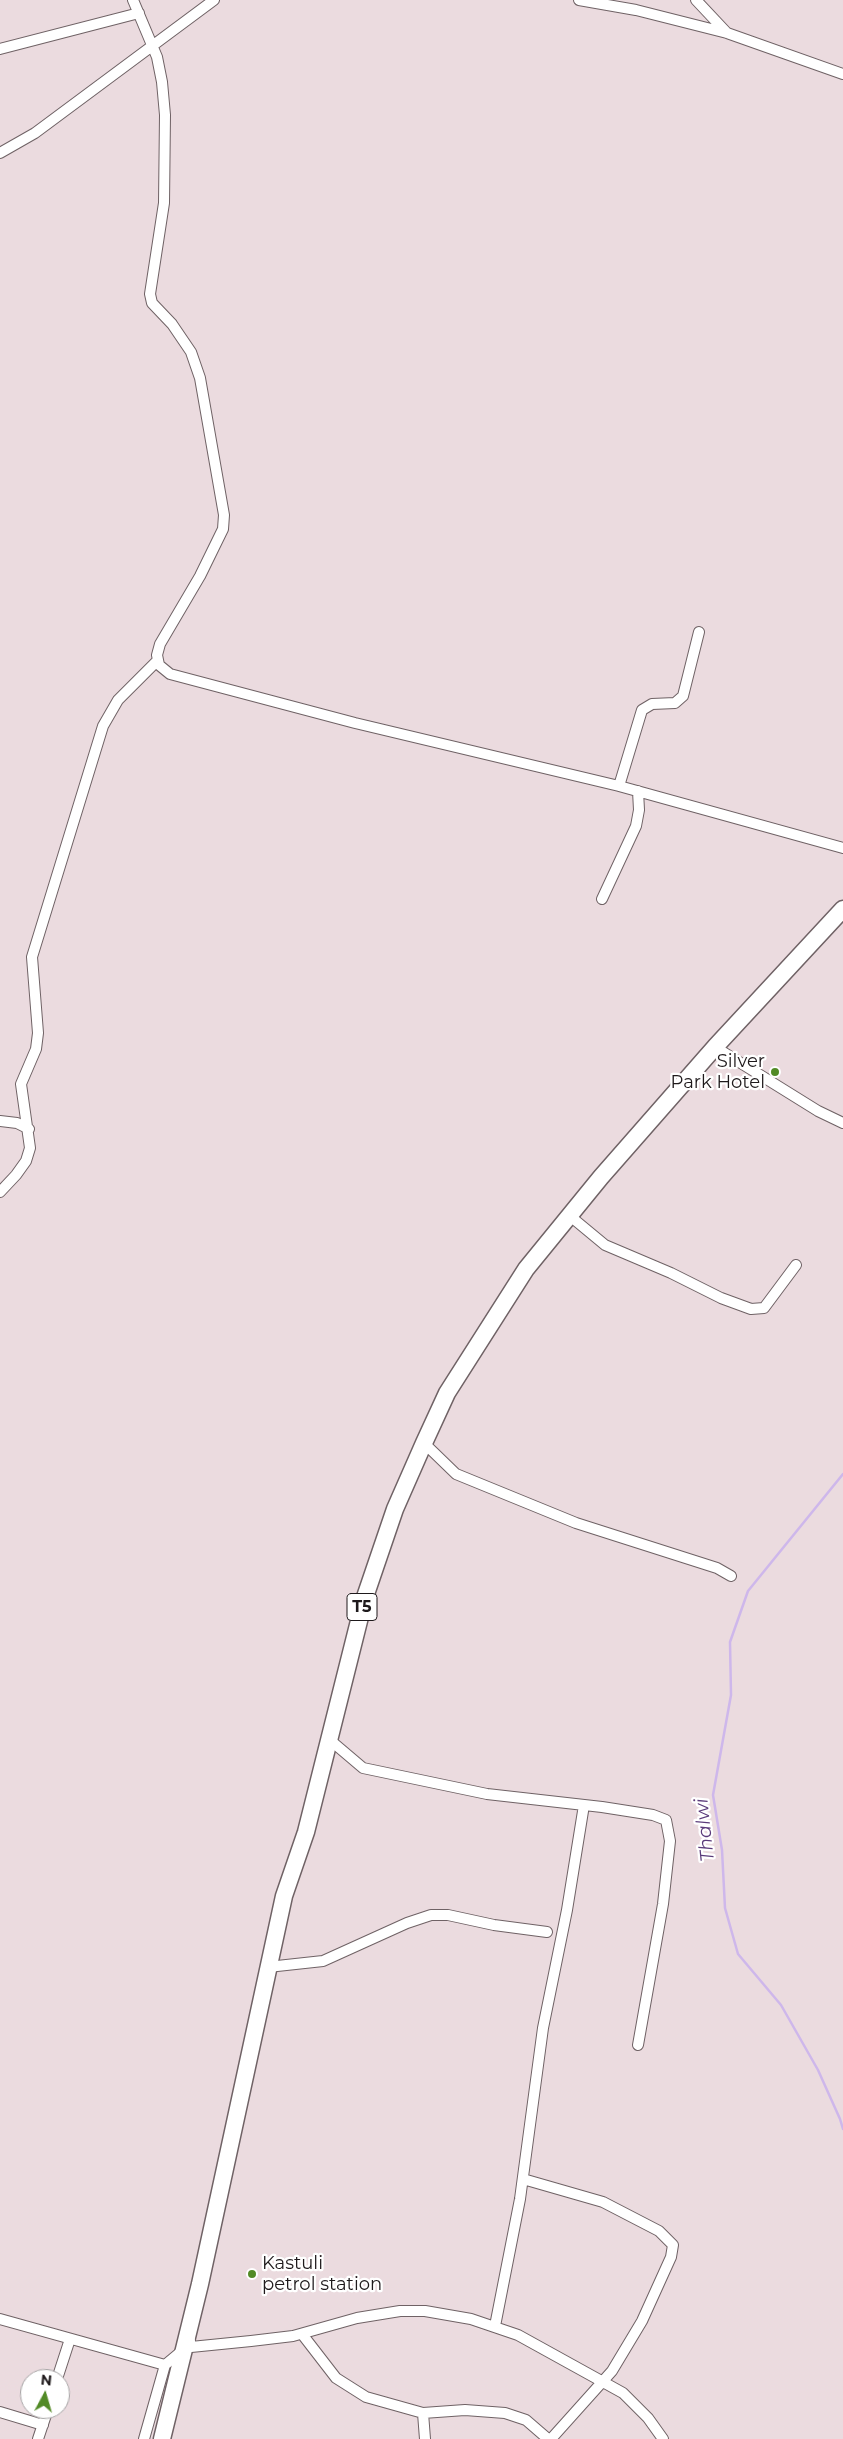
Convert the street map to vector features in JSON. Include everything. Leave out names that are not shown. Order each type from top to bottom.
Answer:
[{"type":"highway","name":"T5","points":[[162,2439],[284,1896],[306,1832],[354,1637],[379,1552],[424,1443],[447,1393],[526,1269],[601,1177],[715,1047],[843,909]]},
{"type":"street","points":[[133,0],[153,46],[162,82],[166,147],[164,203],[150,294],[152,303],[172,324],[191,352],[200,378],[224,516],[222,529],[200,576],[164,635],[157,655],[159,665],[170,674],[355,724],[619,786],[843,848]]},
{"type":"street","points":[[0,153],[35,133],[214,0]]},
{"type":"street","points":[[579,0],[636,10],[727,33],[843,74]]},
{"type":"street","points":[[696,0],[727,33]]},
{"type":"street","points":[[0,49],[139,13]]},
{"type":"street","points":[[619,786],[642,710],[652,704],[675,703],[683,696],[699,632]]},
{"type":"street","points":[[0,1192],[26,1161],[30,1148],[29,1129],[23,1106],[22,1084],[36,1049],[38,1034],[32,957],[103,726],[118,700],[157,661]]},
{"type":"street","points":[[602,899],[636,826],[639,810],[638,791]]},
{"type":"street","points":[[715,1047],[818,1111],[843,1123]]},
{"type":"street","points":[[0,1121],[17,1123],[29,1129]]},
{"type":"street","points":[[570,1216],[605,1245],[671,1273],[721,1298],[752,1309],[764,1308],[796,1264]]},
{"type":"street","points":[[424,1443],[456,1474],[516,1500],[576,1523],[717,1568],[731,1576]]},
{"type":"street","points":[[330,1740],[363,1768],[487,1794],[653,1815],[666,1820],[669,1825],[668,1861],[663,1904],[638,2045]]},
{"type":"street","points":[[495,2326],[523,2179],[543,2028],[567,1910],[584,1805]]},
{"type":"street","points":[[268,1967],[324,1961],[431,1914],[448,1915],[547,1932]]},
{"type":"street","points":[[302,2334],[336,2378],[347,2387],[366,2397],[423,2413],[464,2410],[505,2413],[526,2420],[550,2439],[612,2371],[642,2321],[671,2257],[673,2245],[660,2231],[602,2202],[523,2179]]},
{"type":"street","points":[[188,2330],[191,2347],[302,2334],[357,2318],[400,2311],[425,2311],[448,2314],[495,2326],[526,2340],[603,2382],[632,2401],[663,2439]]},
{"type":"street","points":[[0,2319],[165,2365]]},
{"type":"street","points":[[60,2369],[70,2339]]},
{"type":"street","points":[[144,2439],[165,2365],[183,2350]]},
{"type":"street","points":[[0,2412],[43,2425]]},
{"type":"street","points":[[423,2413],[425,2439]]},
{"type":"street","points":[[38,2439],[45,2419]]},
{"type":"waterway","name":"Thalwi","points":[[843,1474],[748,1591],[730,1642],[731,1695],[713,1795],[722,1850],[725,1908],[738,1954],[781,2005],[818,2070],[843,2129]]},
{"type":"place","name":"Silver Park Hotel","points":[[775,1072]]},
{"type":"place","name":"Kastuli petrol station","points":[[252,2274]]}]
